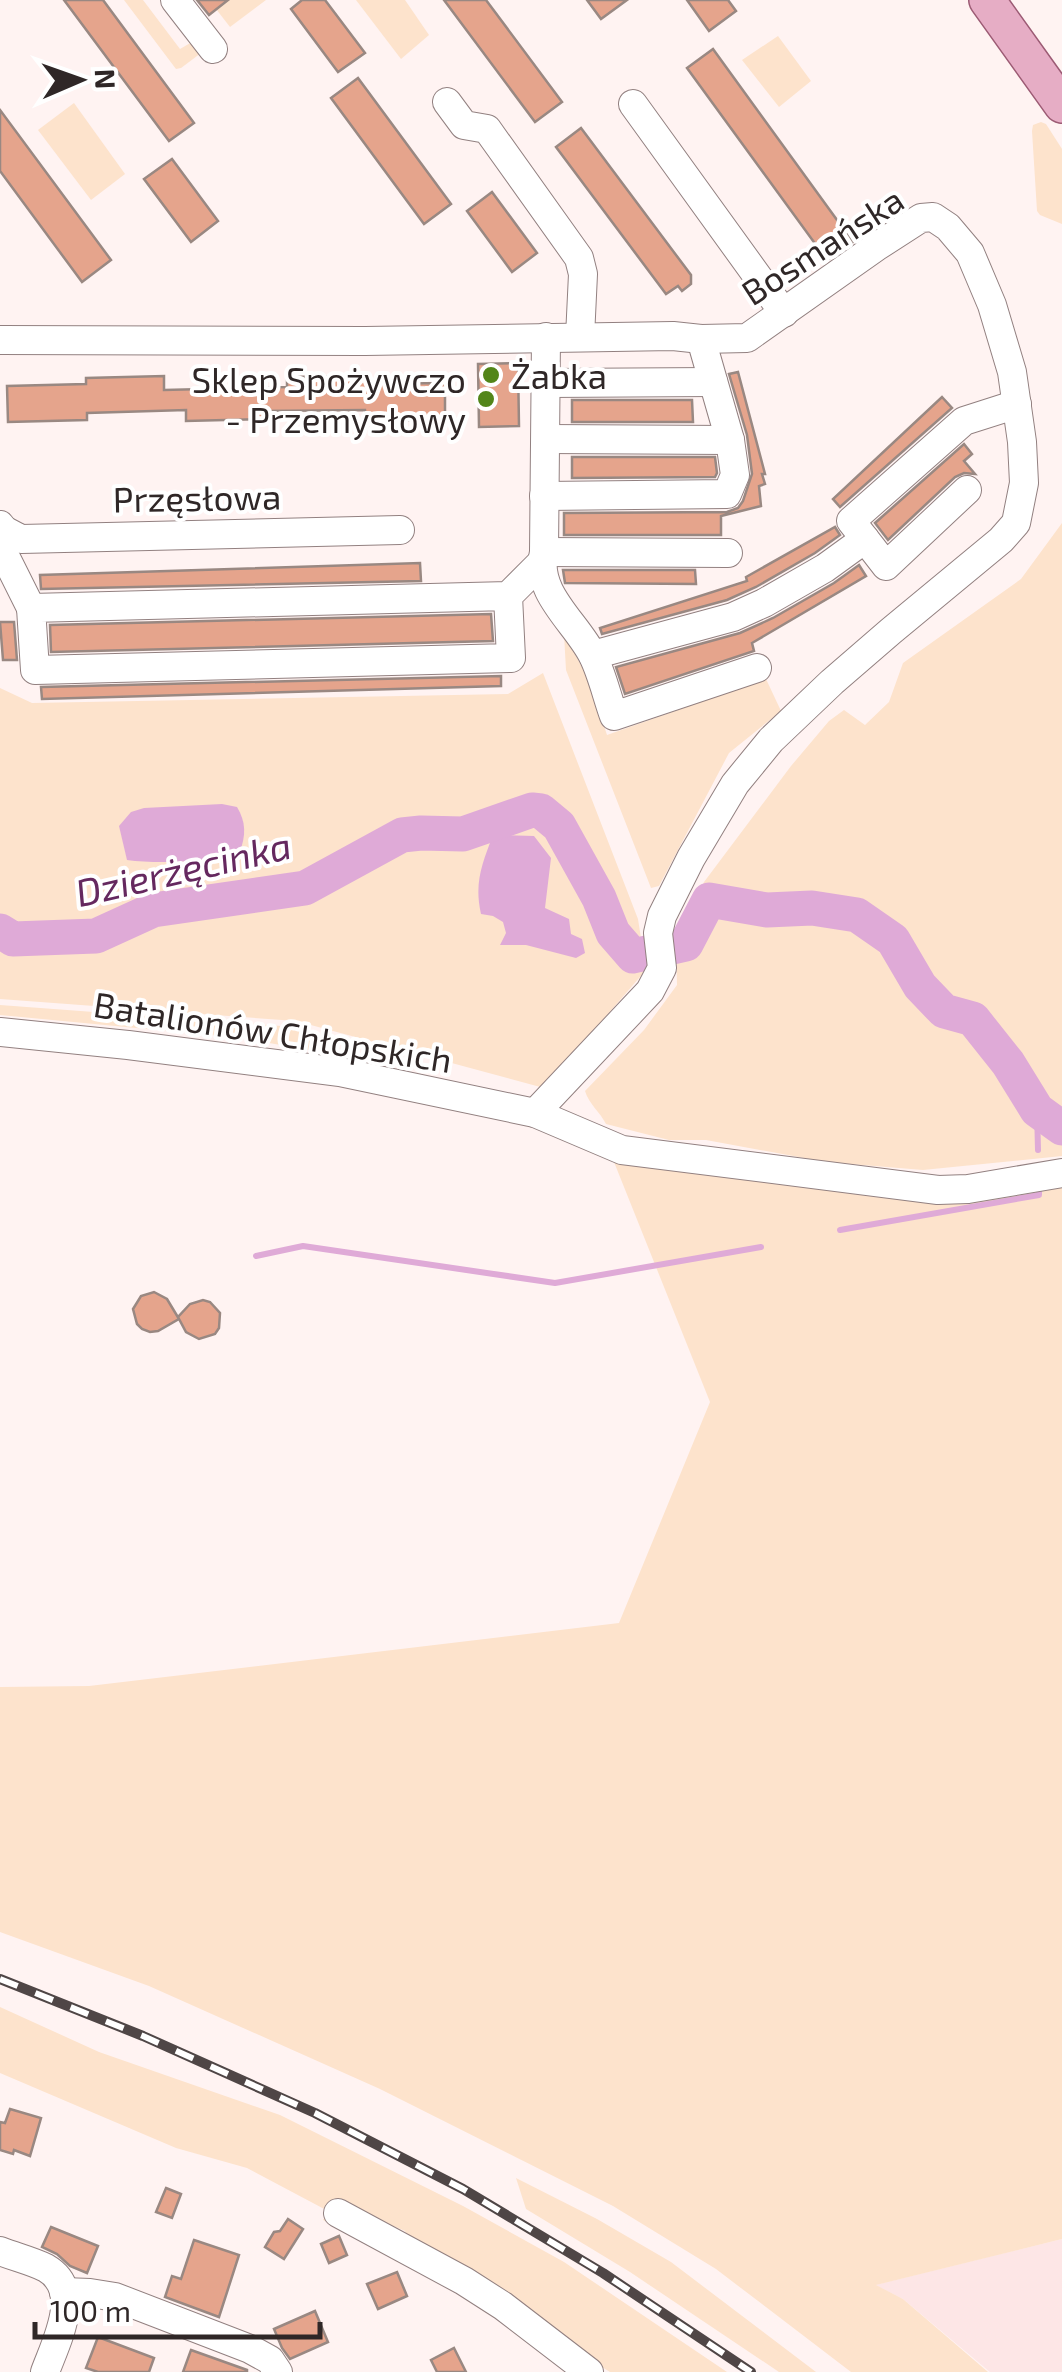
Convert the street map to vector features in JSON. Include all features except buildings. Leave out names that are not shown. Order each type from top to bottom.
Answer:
[{"type":"main road","points":[[987,0],[1062,106]]},
{"type":"street","points":[[176,0],[213,49]]},
{"type":"street","points":[[447,102],[464,124],[487,128],[579,258],[584,274],[580,336]]},
{"type":"street","points":[[632,104],[784,313]]},
{"type":"street","name":"Bosmańska","points":[[0,340],[747,338],[921,218],[933,217],[948,227],[970,253],[1012,372],[1024,482],[1016,523],[771,740],[734,784],[662,916],[658,934],[662,968],[650,991],[535,1113]]},
{"type":"street","points":[[546,336],[543,557],[547,584],[556,605],[593,655],[614,716],[757,668]]},
{"type":"street","points":[[544,496],[727,494],[735,475],[730,440],[701,338]]},
{"type":"street","points":[[546,383],[713,382]]},
{"type":"street","points":[[967,490],[886,566],[851,521],[964,421],[1017,404]]},
{"type":"street","points":[[546,439],[730,440]]},
{"type":"street","points":[[1,530],[2,550],[32,608],[36,670],[511,658],[508,596],[543,557],[728,553]]},
{"type":"street","name":"Przęsłowa","points":[[1,530],[21,539],[400,530]]},
{"type":"street","points":[[593,655],[733,617],[824,568],[865,539]]},
{"type":"street","points":[[32,608],[508,596]]},
{"type":"street","name":"Batalionów Chłopskich","points":[[0,1032],[128,1044],[340,1072],[535,1113],[622,1150],[928,1189],[968,1189],[1062,1173]]},
{"type":"street","points":[[338,2213],[464,2281],[589,2372]]},
{"type":"street","points":[[0,2252],[48,2269],[64,2292],[64,2319],[45,2372]]},
{"type":"street","points":[[64,2292],[115,2297],[250,2348],[270,2360],[278,2372]]},
{"type":"shaded area","points":[[124,0],[143,0],[180,49],[192,42],[201,53],[176,69]]},
{"type":"shaded area","points":[[209,0],[266,0],[230,27]]},
{"type":"shaded area","points":[[356,0],[405,0],[429,35],[401,59]]},
{"type":"shaded area","points":[[778,36],[811,81],[779,107],[742,60]]},
{"type":"shaded area","points":[[74,103],[125,174],[91,200],[38,130]]},
{"type":"shaded area","points":[[1041,122],[1062,149],[1062,224],[1037,211],[1032,131],[1033,125]]},
{"type":"shaded area","points":[[1062,523],[1062,1156],[923,1170],[826,1162],[706,1140],[669,1140],[606,1124],[585,1091],[644,1030],[677,985],[676,935],[704,882],[791,766],[829,721],[844,710],[865,725],[889,702],[903,663],[1021,579]]},
{"type":"shaded area","points":[[564,634],[589,680],[607,735],[766,679],[781,711],[729,753],[659,886],[651,888],[566,670]]},
{"type":"shaded area","points":[[543,673],[638,919],[646,970],[544,1088],[296,1021],[0,999],[0,688],[32,703],[508,694]]},
{"type":"shaded area","points":[[222,804],[237,807],[242,818],[240,851],[184,862],[127,860],[119,826],[131,812]]},
{"type":"shaded area","points":[[493,835],[534,836],[551,858],[545,908],[569,919],[571,934],[582,939],[585,953],[576,958],[526,945],[500,945],[506,933],[503,922],[481,914],[478,893]]},
{"type":"shaded area","points":[[0,1005],[295,1027],[326,1035],[325,1053],[241,1038],[0,1015]]},
{"type":"shaded area","points":[[612,1157],[786,1182],[1062,1183],[1062,2239],[876,2285],[903,2299],[988,2372],[851,2372],[716,2269],[613,2206],[380,2089],[149,1986],[0,1932],[0,1687],[89,1686],[619,1623],[710,1402]]},
{"type":"shaded area","points":[[0,2007],[99,2052],[280,2115],[463,2206],[564,2262],[727,2372],[610,2372],[411,2248],[405,2231],[367,2215],[355,2235],[323,2220],[328,2211],[247,2168],[176,2148],[0,2073]]},
{"type":"shaded area","points":[[516,2178],[671,2262],[816,2372],[779,2372],[630,2272],[526,2209]]},
{"type":"shaded area","points":[[1062,2239],[1062,2372],[990,2372],[903,2299],[875,2285]]},
{"type":"waterway","name":"Dzierżęcinka","points":[[0,931],[13,939],[96,936],[153,910],[305,888],[402,835],[463,834],[532,810],[541,811],[559,826],[599,898],[613,933],[633,956],[686,944],[709,900],[767,910],[812,908],[857,915],[893,940],[920,986],[944,1011],[973,1019],[1008,1063],[1037,1110],[1062,1128]]},
{"type":"waterway","points":[[1037,1110],[1038,1150]]},
{"type":"waterway","points":[[840,1230],[1039,1195],[1039,1185]]},
{"type":"waterway","points":[[256,1256],[303,1246],[555,1283],[761,1247]]},
{"type":"railway","points":[[0,1979],[143,2036],[315,2113],[463,2189],[603,2273],[751,2372]]},
{"type":"place","name":"Żabka","points":[[491,375]]},
{"type":"place","name":"Sklep Spożywczo - Przemysłowy","points":[[486,399]]}]
